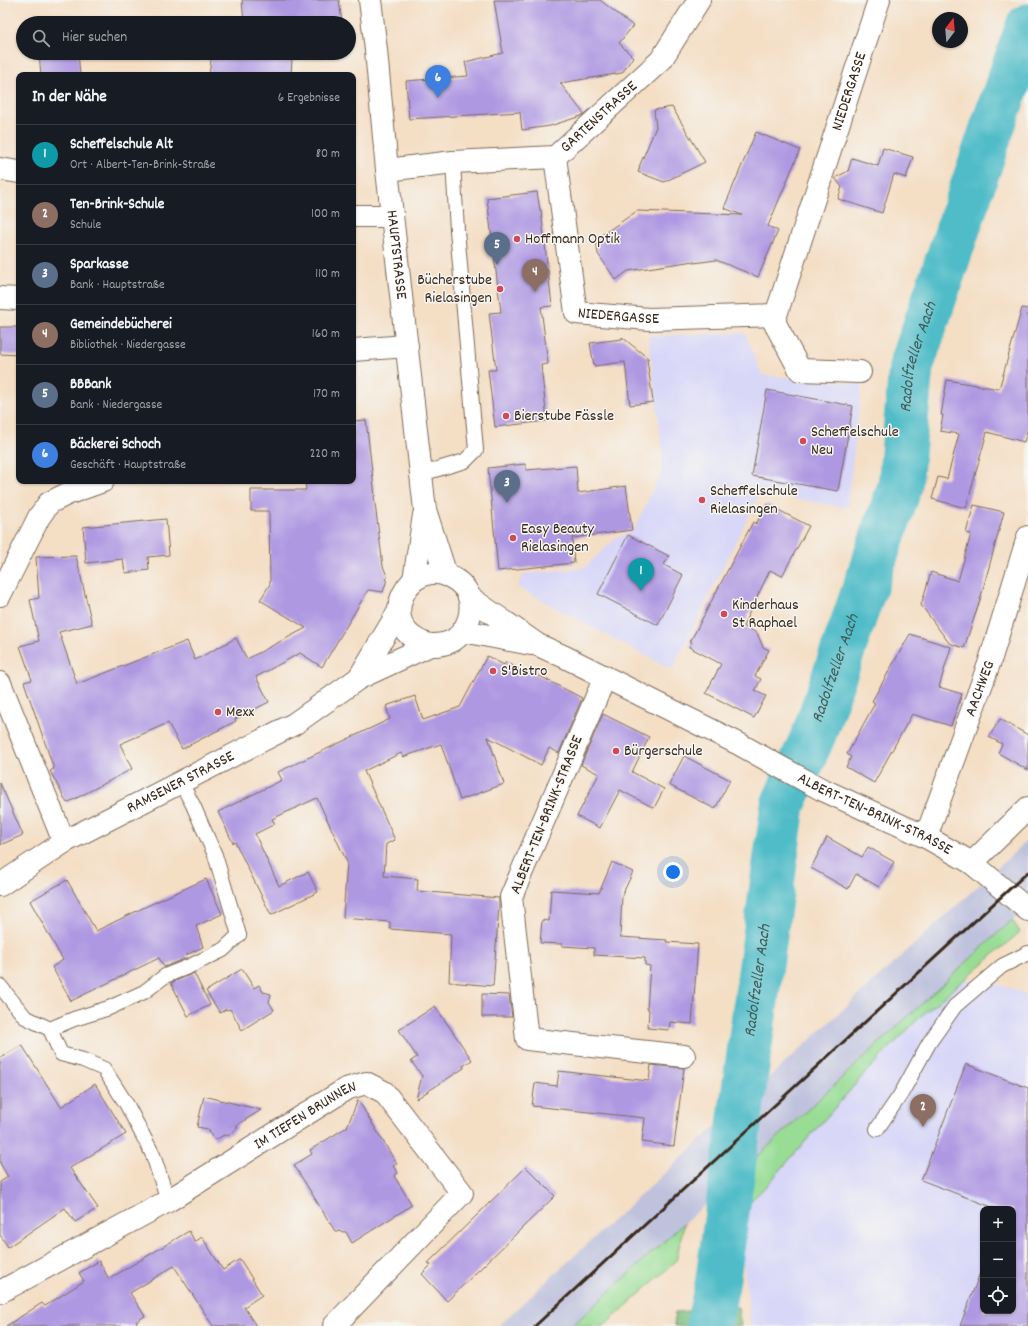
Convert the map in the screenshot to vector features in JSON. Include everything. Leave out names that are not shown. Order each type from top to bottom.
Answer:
[{"type":"street","name":"HAUPTSTRASSE","points":[[370,0],[387,170],[425,510]]},
{"type":"street","name":"GARTENSTRASSE","points":[[387,170],[453,162],[555,157],[661,60],[699,0]]},
{"type":"street","name":"NIEDERGASSE","points":[[555,157],[576,313],[649,319],[776,315],[879,0]]},
{"type":"street","points":[[0,170],[16,172]]},
{"type":"street","points":[[356,216],[392,216]]},
{"type":"street","points":[[0,298],[16,299]]},
{"type":"street","points":[[771,316],[800,370],[860,372]]},
{"type":"street","points":[[356,350],[406,346]]},
{"type":"street","points":[[0,595],[39,517],[48,503],[95,484]]},
{"type":"street","points":[[425,510],[446,574]]},
{"type":"street","points":[[414,580],[425,510]]},
{"type":"street","name":"AACHWEG","points":[[926,837],[989,664],[1028,537]]},
{"type":"street","points":[[435,573],[446,574],[464,587],[469,597],[471,608],[470,620],[464,631],[454,640],[443,644],[430,645],[418,641],[408,634],[402,623],[399,611],[400,599],[406,587],[414,580],[424,575],[435,573]]},
{"type":"street","name":"ALBERT-TEN-BRINK-STRASSE","points":[[469,597],[538,645],[739,744],[821,789],[926,837],[972,863],[1028,910]]},
{"type":"street","name":"RAMSENER STRASSE","points":[[359,678],[399,611]]},
{"type":"street","name":"ALBERT-TEN-BRINK-STRASSE","points":[[464,631],[538,645]]},
{"type":"street","name":"RAMSENER STRASSE","points":[[0,885],[64,842],[180,781],[294,724],[359,678],[430,645]]},
{"type":"street","name":"ALBERT-TEN-BRINK-STRASSE","points":[[605,677],[511,897],[527,1039],[684,1056]]},
{"type":"street","points":[[0,683],[64,842]]},
{"type":"street","points":[[972,863],[1028,808]]},
{"type":"street","name":"IM TIEFEN BRUNNEN","points":[[0,1292],[168,1201],[346,1089],[366,1083],[384,1092],[462,1193],[334,1326]]},
{"type":"lane","points":[[421,474],[465,461],[476,450],[457,230],[453,162]]},
{"type":"lane","points":[[50,1029],[74,1019],[109,1008],[144,992],[165,976],[223,950],[238,935],[215,855],[193,805],[180,781]]},
{"type":"lane","points":[[876,1129],[901,1094],[929,1043],[955,1006],[1002,966],[1028,953]]},
{"type":"lane","points":[[0,986],[25,1017],[50,1029],[61,1054],[83,1060],[104,1069],[127,1105],[153,1155],[168,1201]]},
{"type":"shaded area","name":"Scheffelschule Rielasingen","points":[[745,333],[762,375],[862,384],[847,508],[760,493],[672,670],[517,587],[524,574],[584,568],[616,538],[633,531],[661,473],[663,456],[648,336]]},
{"type":"shaded area","points":[[1028,840],[1028,906],[709,1201],[572,1326],[498,1326]]},
{"type":"shaded area","points":[[963,980],[1005,986],[1028,995],[1028,1326],[751,1326],[740,1236],[743,1209],[769,1183],[866,1072],[920,1017]]},
{"type":"green space","points":[[1012,920],[1020,932],[920,1017],[866,1072],[769,1183],[743,1209],[747,1166]]},
{"type":"green space","points":[[684,1223],[676,1261],[604,1326],[572,1326]]},
{"type":"green space","points":[[738,1307],[741,1326],[674,1326],[675,1312]]},
{"type":"building","points":[[242,0],[339,0],[341,16],[243,16]]},
{"type":"building","points":[[494,0],[600,0],[633,26],[619,43],[633,57],[622,73],[560,83],[584,114],[550,126],[522,130],[520,112],[409,119],[406,81],[468,76],[465,62],[503,53]]},
{"type":"building","points":[[40,60],[79,60],[80,72],[41,72]]},
{"type":"building","points":[[211,60],[292,60],[291,72],[209,72]]},
{"type":"building","points":[[672,107],[705,162],[664,182],[638,172],[656,127],[654,110]]},
{"type":"building","points":[[756,132],[800,150],[768,226],[778,231],[758,277],[716,260],[694,263],[694,261],[628,271],[616,280],[598,254],[596,239],[637,211],[742,215],[724,208]]},
{"type":"building","points":[[883,148],[913,157],[906,178],[894,174],[882,213],[838,199],[842,187],[835,178],[848,171],[852,158],[878,166]]},
{"type":"building","points":[[537,192],[541,210],[552,306],[541,307],[548,364],[541,365],[547,421],[495,427],[488,370],[496,370],[489,313],[501,312],[487,198]]},
{"type":"building","points":[[1022,308],[1028,309],[1028,428],[1024,442],[987,432],[966,508],[932,499],[938,477],[947,479],[959,434],[940,431],[947,380],[999,389]]},
{"type":"building","points":[[0,327],[16,327],[16,355],[0,354]]},
{"type":"building","points":[[622,337],[649,359],[647,359],[653,402],[630,405],[625,362],[594,366],[590,343],[622,339]]},
{"type":"building","name":"Scheffelschule Neu","points":[[767,390],[853,406],[838,491],[752,476]]},
{"type":"building","points":[[366,420],[383,566],[387,576],[383,592],[368,590],[322,667],[300,653],[256,677],[269,702],[235,719],[236,721],[182,749],[168,723],[120,744],[132,769],[67,803],[50,771],[54,769],[24,682],[32,680],[20,646],[39,641],[30,600],[39,598],[36,557],[76,556],[92,624],[59,632],[77,684],[187,641],[195,660],[236,638],[247,659],[306,628],[260,600],[270,584],[269,511],[251,511],[251,490],[306,490],[305,484],[356,484],[356,421]]},
{"type":"building","points":[[525,464],[526,470],[576,466],[578,493],[626,486],[632,530],[572,538],[574,563],[498,571],[488,468]]},
{"type":"building","name":"Kinderhaus St Raphael","points":[[767,504],[809,526],[782,576],[770,570],[743,626],[757,633],[763,647],[769,650],[755,676],[761,679],[755,691],[766,696],[754,718],[706,693],[721,664],[689,647],[692,642],[690,642],[753,522],[756,524]]},
{"type":"building","points":[[974,505],[1004,512],[980,600],[964,648],[949,643],[921,605],[931,572],[958,581],[971,534],[966,533]]},
{"type":"building","points":[[166,519],[169,555],[148,557],[149,570],[125,573],[123,559],[86,563],[83,527]]},
{"type":"building","points":[[628,535],[669,556],[664,565],[683,575],[658,625],[598,594]]},
{"type":"building","points":[[910,634],[951,647],[939,687],[962,694],[951,726],[912,714],[874,783],[846,767],[851,757],[847,754],[875,703],[872,701]]},
{"type":"building","points":[[487,656],[504,665],[506,662],[524,672],[526,669],[582,698],[559,753],[549,748],[541,765],[488,737],[504,784],[460,800],[441,744],[403,757],[401,753],[364,771],[395,840],[386,844],[384,876],[418,879],[417,891],[499,898],[493,986],[449,982],[451,934],[390,929],[390,922],[343,918],[347,862],[317,798],[272,819],[275,824],[255,834],[279,886],[308,872],[318,892],[271,915],[235,842],[233,843],[218,812],[282,780],[278,772],[390,719],[386,706],[415,696],[423,720],[460,707]]},
{"type":"building","points":[[603,714],[649,737],[632,772],[664,789],[654,808],[620,790],[600,828],[577,816],[599,774],[581,765]]},
{"type":"building","points":[[1000,719],[1028,735],[1028,770],[998,753],[1002,744],[989,737]]},
{"type":"building","points":[[684,756],[730,780],[715,809],[669,785]]},
{"type":"building","points":[[0,783],[23,835],[0,845]]},
{"type":"building","points":[[827,837],[862,857],[868,847],[894,862],[879,887],[856,874],[848,889],[811,868]]},
{"type":"building","points":[[612,862],[633,872],[622,895],[620,937],[667,940],[666,942],[698,944],[692,1024],[670,1022],[669,1030],[648,1028],[649,1009],[647,1009],[650,966],[645,965],[645,958],[594,955],[594,948],[540,943],[542,920],[549,921],[551,890],[599,893]]},
{"type":"building","points":[[206,879],[222,914],[196,926],[203,947],[186,955],[187,958],[164,967],[159,958],[71,1001],[52,967],[63,960],[30,901],[67,880],[96,931]]},
{"type":"building","points":[[242,969],[254,988],[259,985],[263,992],[271,994],[269,1002],[274,1010],[242,1030],[230,1009],[226,1009],[220,1013],[206,991]]},
{"type":"building","points":[[194,973],[210,1005],[188,1016],[171,983]]},
{"type":"building","points":[[482,994],[509,995],[512,1017],[482,1017]]},
{"type":"building","points":[[435,1006],[472,1060],[463,1066],[464,1068],[416,1099],[422,1076],[411,1061],[417,1057],[399,1030]]},
{"type":"building","points":[[22,1045],[61,1107],[95,1084],[126,1134],[70,1168],[98,1208],[75,1222],[65,1208],[8,1247],[0,1235],[0,1182],[8,1177],[0,1163],[0,1058]]},
{"type":"building","points":[[966,1064],[1028,1088],[1028,1326],[960,1326],[980,1273],[980,1314],[1016,1314],[1016,1206],[989,1206],[921,1180]]},
{"type":"building","points":[[651,1065],[684,1068],[674,1146],[642,1142],[645,1118],[532,1106],[535,1083],[557,1086],[559,1071],[649,1081]]},
{"type":"building","points":[[204,1096],[261,1110],[237,1125],[237,1129],[227,1136],[224,1135],[215,1140],[208,1129],[197,1127]]},
{"type":"building","points":[[358,1100],[397,1164],[393,1166],[398,1173],[394,1176],[412,1205],[352,1243],[346,1232],[335,1231],[294,1165],[312,1154],[310,1150],[347,1127]]},
{"type":"building","points":[[526,1167],[555,1196],[447,1301],[422,1274],[431,1265],[428,1263]]},
{"type":"building","points":[[189,1231],[195,1242],[202,1237],[223,1270],[240,1259],[262,1295],[244,1307],[256,1326],[213,1326],[174,1266],[130,1293],[145,1316],[137,1321],[136,1326],[6,1326],[42,1303],[45,1306],[84,1281],[79,1273],[99,1261],[109,1279]]},
{"type":"waterway","name":"Radolfzeller Aach","points":[[708,1326],[717,1285],[783,805],[814,734],[900,486],[911,367],[1028,26]]},
{"type":"railway","points":[[535,1326],[1028,872]]},
{"type":"place","name":"Bäckerei Schoch","points":[[438,98]]},
{"type":"place","name":"Hoffmann Optik","points":[[517,239]]},
{"type":"place","name":"BBBank","points":[[497,265]]},
{"type":"place","name":"Bücherstube Rielasingen","points":[[500,289]]},
{"type":"place","name":"Gemeindebücherei","points":[[535,292]]},
{"type":"place","name":"Bierstube Fässle","points":[[506,416]]},
{"type":"place","name":"Scheffelschule Neu","points":[[803,441]]},
{"type":"place","name":"Scheffelschule Rielasingen","points":[[702,500]]},
{"type":"place","name":"Sparkasse","points":[[507,503]]},
{"type":"place","name":"Easy Beauty Rielasingen","points":[[513,538]]},
{"type":"place","name":"Scheffelschule Alt","points":[[641,591]]},
{"type":"place","name":"Kinderhaus St Raphael","points":[[724,614]]},
{"type":"place","name":"S'Bistro","points":[[493,671]]},
{"type":"place","name":"Mexx","points":[[218,712]]},
{"type":"place","name":"Bürgerschule","points":[[616,751]]},
{"type":"place","name":"Ten-Brink-Schule","points":[[923,1127]]}]
